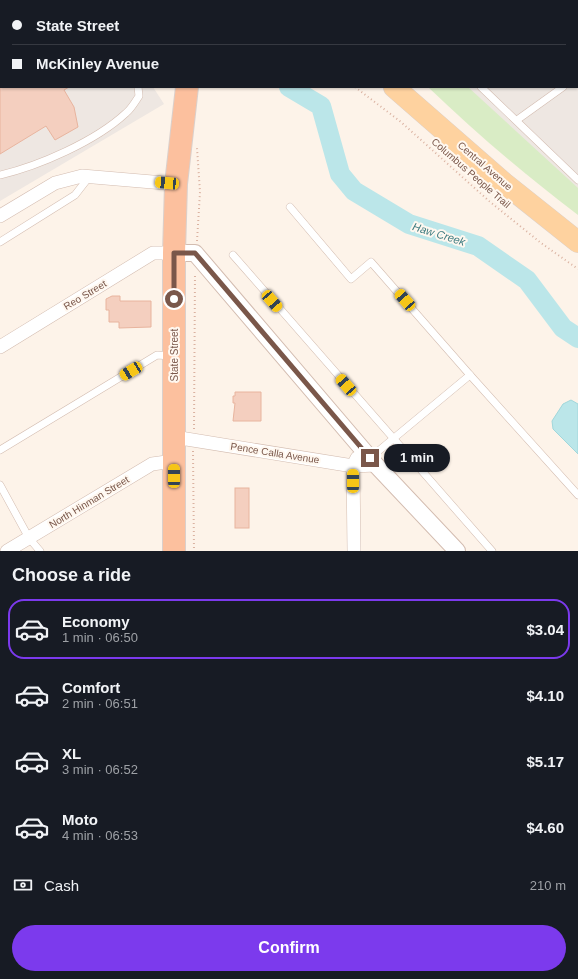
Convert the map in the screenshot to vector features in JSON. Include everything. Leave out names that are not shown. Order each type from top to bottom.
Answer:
[{"type":"highway","name":"State Street","points":[[174,551],[174,461],[184,438],[174,356],[174,253],[176,184],[183,111],[187,88]]},
{"type":"main road","name":"Central Avenue","points":[[395,88],[504,183],[578,242]]},
{"type":"street","points":[[0,216],[55,183],[82,176],[176,184]]},
{"type":"street","name":"Reo Street","points":[[0,347],[153,253],[174,253]]},
{"type":"street","points":[[174,253],[195,253],[369,457],[457,551]]},
{"type":"street","name":"Pence Calla Avenue","points":[[184,438],[353,466],[369,457]]},
{"type":"street","points":[[354,551],[353,466],[369,457]]},
{"type":"street","name":"North Hinman Street","points":[[7,551],[152,464],[174,461]]},
{"type":"lane","points":[[0,175],[26,169],[62,154],[102,130],[126,113],[139,96],[138,88]]},
{"type":"lane","points":[[483,88],[578,180]]},
{"type":"lane","points":[[517,120],[562,88]]},
{"type":"lane","points":[[0,242],[75,195],[89,177]]},
{"type":"lane","points":[[290,207],[351,278],[371,262],[578,495]]},
{"type":"lane","points":[[233,255],[492,551]]},
{"type":"lane","points":[[0,450],[158,355],[174,356]]},
{"type":"lane","points":[[369,457],[470,375]]},
{"type":"lane","points":[[0,485],[29,538],[40,551]]},
{"type":"path","name":"Columbus People Trail","points":[[356,88],[401,122],[489,201],[541,243],[578,269]]},
{"type":"path","points":[[194,551],[184,438],[200,192],[199,156],[196,144]]},
{"type":"shaded area","points":[[0,88],[154,88],[164,104],[0,201]]},
{"type":"shaded area","points":[[451,88],[578,88],[578,200]]},
{"type":"green space","points":[[429,88],[469,88],[578,188],[578,215],[539,185],[464,121]]},
{"type":"water","points":[[571,400],[578,404],[578,454],[553,429],[552,421],[563,404]]},
{"type":"building","points":[[0,88],[67,88],[64,90],[74,107],[78,127],[55,140],[46,126],[0,154]]},
{"type":"building","points":[[112,296],[120,296],[120,301],[151,301],[151,327],[119,328],[119,322],[109,322],[109,310],[106,310],[106,299]]},
{"type":"building","points":[[235,392],[261,392],[261,421],[233,421],[235,403],[233,403],[233,396],[235,396]]},
{"type":"building","points":[[235,488],[249,488],[249,528],[235,528]]},
{"type":"waterway","name":"Haw Creek","points":[[291,88],[321,106],[340,174],[354,191],[409,224],[478,246],[527,280],[563,328],[578,338]]},
{"type":"route","points":[[174,299],[174,253],[195,253],[370,458]]}]
